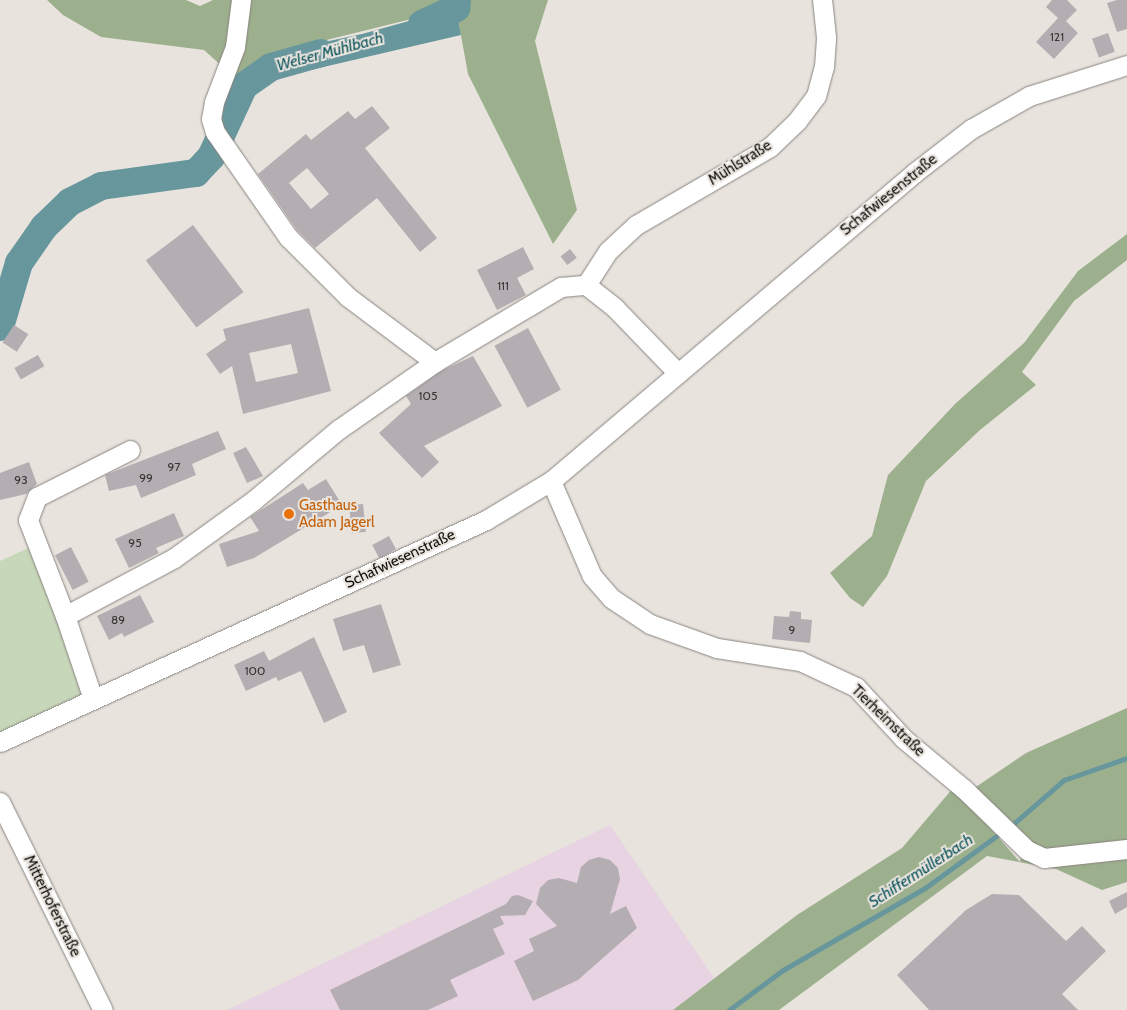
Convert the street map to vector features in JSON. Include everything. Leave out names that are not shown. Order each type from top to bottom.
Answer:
[{"type":"street","points":[[242,0],[235,47],[214,102],[210,119],[214,132],[230,158],[288,238],[348,297],[435,362]]},
{"type":"street","name":"Mühlstraße","points":[[586,285],[608,251],[636,225],[770,146],[797,121],[816,96],[824,67],[826,37],[822,0]]},
{"type":"street","name":"Schafwiesenstraße","points":[[0,742],[486,520],[551,481],[914,173],[972,129],[1029,96],[1127,65]]},
{"type":"street","points":[[65,616],[174,558],[254,500],[339,429],[435,362],[561,287],[586,285],[614,307],[678,372]]},
{"type":"street","points":[[93,699],[65,616],[28,520],[37,497],[130,450]]},
{"type":"street","name":"Tierheimstraße","points":[[551,481],[592,576],[611,598],[650,624],[717,648],[800,661],[856,687],[904,739],[964,789],[1017,843],[1044,858],[1127,849]]},
{"type":"street","name":"Mitterhoferstraße","points":[[0,802],[104,1010]]},
{"type":"shaded area","points":[[610,825],[714,978],[673,1010],[227,1010]]},
{"type":"green space","points":[[47,0],[186,0],[200,6],[213,0],[548,0],[535,41],[577,210],[553,244],[468,74],[456,8],[282,51],[244,86],[204,50],[101,37],[63,15]]},
{"type":"green space","points":[[1127,234],[1127,260],[1074,301],[1022,372],[1036,385],[980,430],[926,481],[887,576],[863,607],[850,598],[830,573],[872,536],[888,475],[956,403],[1024,343],[1078,271]]},
{"type":"green space","points":[[44,541],[97,687],[0,733],[0,561]]},
{"type":"green space","points":[[1127,708],[1127,882],[1102,890],[1056,869],[987,856],[779,1010],[673,1010],[797,915],[902,848],[954,787],[1020,862],[1022,844],[970,791],[1026,753]]},
{"type":"water","points":[[456,8],[461,35],[289,75],[282,51],[362,34]]},
{"type":"building","points":[[1052,0],[1067,0],[1077,10],[1066,21],[1078,33],[1054,59],[1036,42],[1058,18],[1046,7]]},
{"type":"building","points":[[1127,0],[1127,29],[1117,32],[1107,3]]},
{"type":"building","points":[[1108,33],[1115,52],[1099,58],[1092,39]]},
{"type":"building","points":[[372,106],[390,128],[365,148],[437,238],[420,252],[377,198],[315,248],[297,230],[258,174],[306,134],[311,140],[348,111],[355,119]],"holes":[[[307,168],[329,194],[311,209],[289,183]]]},
{"type":"building","points":[[193,225],[244,292],[196,328],[146,261]]},
{"type":"building","points":[[523,247],[534,269],[517,278],[526,295],[497,310],[477,270]]},
{"type":"building","points":[[570,249],[577,258],[567,265],[561,256]]},
{"type":"building","points":[[309,308],[331,391],[243,414],[232,366],[220,374],[206,354],[226,340],[223,329]],"holes":[[[291,344],[298,373],[256,382],[249,353]]]},
{"type":"building","points":[[14,325],[28,334],[17,352],[3,343]]},
{"type":"building","points":[[528,328],[561,390],[527,408],[494,346]]},
{"type":"building","points":[[38,355],[44,366],[21,379],[14,368]]},
{"type":"building","points":[[473,356],[502,406],[424,446],[439,462],[422,478],[379,433],[411,404],[406,396],[441,371]]},
{"type":"building","points":[[218,431],[226,449],[192,464],[196,475],[141,498],[136,485],[109,491],[105,475]]},
{"type":"building","points":[[246,447],[263,476],[247,483],[233,453]]},
{"type":"building","points":[[29,462],[37,484],[26,494],[0,500],[0,473]]},
{"type":"building","name":"Gasthaus Adam Jagerl","points":[[326,479],[342,505],[254,558],[227,567],[219,544],[259,531],[250,517],[303,483],[308,490]]},
{"type":"building","points":[[363,504],[366,532],[352,533],[349,505]]},
{"type":"building","points":[[174,513],[184,536],[156,548],[159,553],[129,568],[115,539]]},
{"type":"building","points":[[389,536],[396,549],[379,558],[372,545]]},
{"type":"building","points":[[71,547],[89,582],[73,590],[55,555]]},
{"type":"building","points":[[140,595],[154,622],[124,637],[122,633],[109,640],[97,616]]},
{"type":"building","points":[[381,604],[401,665],[373,673],[364,645],[343,651],[333,619]]},
{"type":"building","points":[[790,611],[801,612],[801,619],[812,620],[810,643],[772,639],[774,616],[789,617]]},
{"type":"building","points":[[314,637],[347,712],[324,723],[301,671],[278,681],[276,677],[246,691],[234,665],[264,651],[269,661]]},
{"type":"building","points":[[599,857],[610,860],[618,868],[620,879],[610,914],[626,906],[637,928],[578,980],[533,1001],[514,961],[534,951],[529,939],[557,926],[536,904],[540,888],[548,880],[559,878],[577,883],[581,867],[589,860]]},
{"type":"building","points":[[1127,892],[1127,907],[1115,914],[1109,901]]},
{"type":"building","points":[[992,894],[1019,895],[1066,941],[1082,926],[1106,951],[1062,994],[1078,1010],[929,1010],[897,975],[966,910]]},
{"type":"building","points":[[518,895],[533,901],[525,915],[500,916],[504,924],[493,929],[505,954],[450,980],[458,996],[428,1010],[340,1010],[330,990],[506,904],[512,896]]},
{"type":"waterway","name":"Welser Mühlbach","points":[[422,24],[456,8],[457,0]]},
{"type":"waterway","name":"Welser Mühlbach","points":[[0,327],[19,263],[44,227],[70,202],[101,186],[196,173],[211,157],[244,86],[271,67],[321,53]]},
{"type":"waterway","name":"Schiffermüllerbach","points":[[1011,826],[1064,780],[1127,758]]},
{"type":"waterway","name":"Schiffermüllerbach","points":[[729,1010],[783,970],[925,888],[1002,832]]},
{"type":"place","name":"Gasthaus Adam Jagerl","points":[[289,514]]}]
